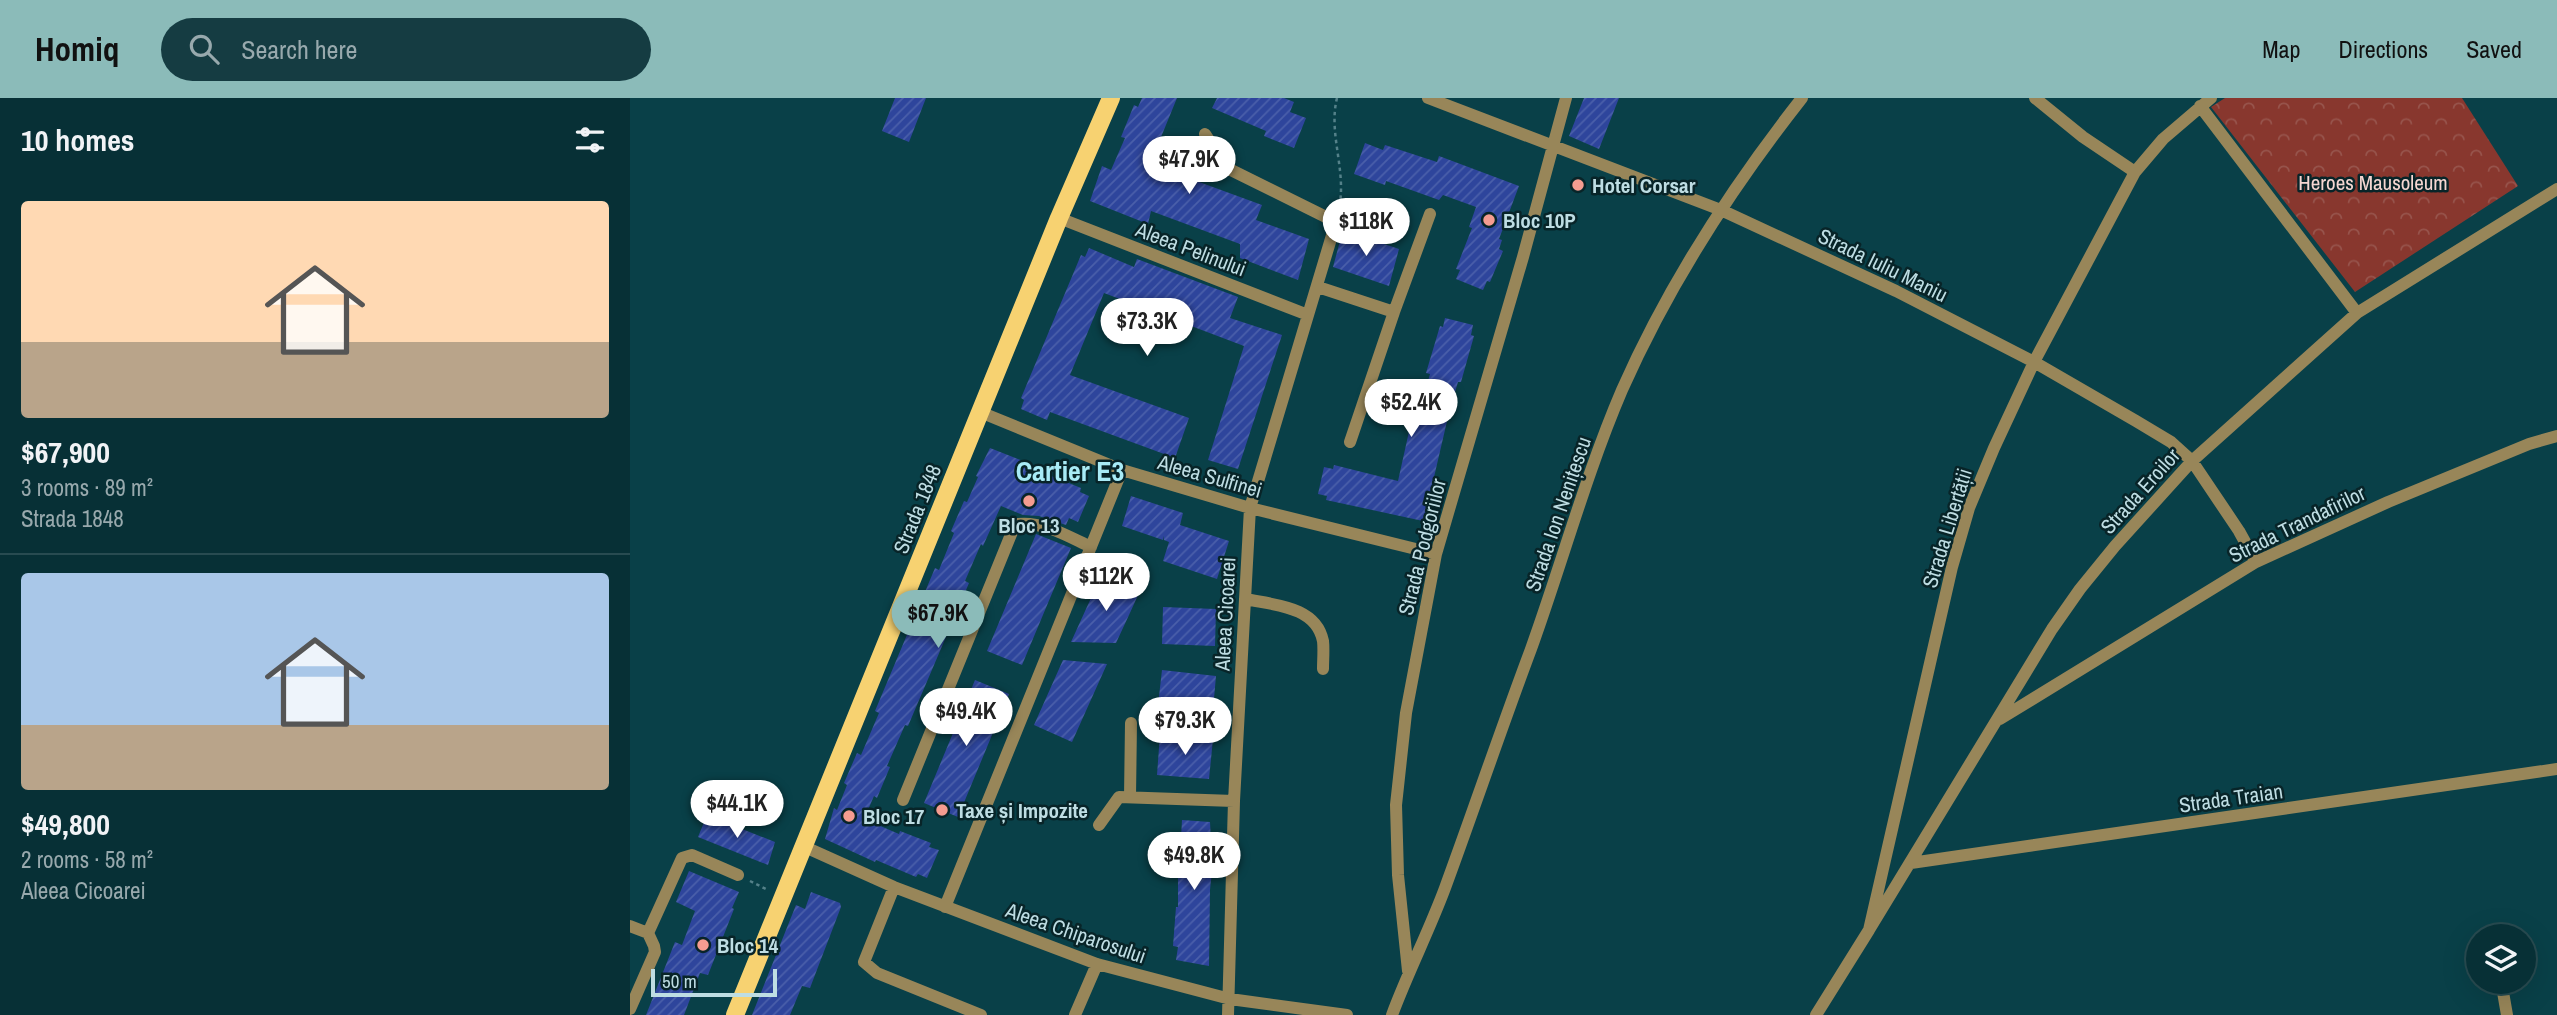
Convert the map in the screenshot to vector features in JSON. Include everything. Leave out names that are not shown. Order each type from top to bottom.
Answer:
[{"type":"main road","name":"Strada 1848","points":[[735,1015],[1059,219],[1111,98]]},
{"type":"street","name":"Strada Iuliu Maniu","points":[[1428,98],[1721,210],[1896,291],[2034,362],[2171,442],[2192,461],[2239,531],[2256,562]]},
{"type":"street","name":"Strada Podgoriilor","points":[[1392,1015],[1408,971],[1398,875],[1396,805],[1406,713],[1436,554],[1520,271],[1566,98]]},
{"type":"street","name":"Strada Ion Nenițescu","points":[[1408,971],[1443,891],[1551,595],[1586,483],[1623,389],[1679,282],[1721,210],[1763,146],[1802,98]]},
{"type":"street","points":[[2035,98],[2083,137],[2135,172]]},
{"type":"street","points":[[2206,102],[2357,313]]},
{"type":"street","name":"Strada Libertății","points":[[1816,1015],[1869,930],[1952,567],[1969,508],[2034,362],[2135,172],[2163,139],[2206,102]]},
{"type":"street","points":[[1205,134],[1227,168],[1336,222],[1250,508]]},
{"type":"street","name":"Strada Eroilor","points":[[1869,930],[2052,629],[2080,589],[2192,461],[2357,313],[2557,189]]},
{"type":"street","points":[[1350,442],[1430,214]]},
{"type":"street","name":"Aleea Pelinului","points":[[1059,219],[1308,315]]},
{"type":"street","points":[[1318,287],[1394,312]]},
{"type":"street","name":"Aleea Sulfinei","points":[[980,412],[1122,470],[1250,508],[1436,554]]},
{"type":"street","name":"Strada Trandafirilor","points":[[1997,721],[2256,562],[2401,497],[2529,444],[2557,436]]},
{"type":"street","points":[[945,907],[1122,470]]},
{"type":"street","name":"Aleea Cicoarei","points":[[1228,1015],[1234,801],[1250,508]]},
{"type":"street","points":[[903,800],[1012,532],[1018,524],[1029,522],[1091,547]]},
{"type":"street","points":[[1245,599],[1297,611],[1313,619],[1323,640],[1323,669]]},
{"type":"street","points":[[1130,797],[1131,723]]},
{"type":"street","name":"Strada Traian","points":[[1911,863],[2557,769]]},
{"type":"street","points":[[1098,825],[1119,797],[1234,801]]},
{"type":"street","name":"Aleea Chiparosului","points":[[805,847],[894,887],[1097,964],[1230,999],[1346,1015]]},
{"type":"street","points":[[648,933],[682,858],[692,855],[738,876]]},
{"type":"street","points":[[894,887],[864,962],[877,973],[981,1015]]},
{"type":"street","points":[[630,926],[648,933],[654,946],[654,952],[630,1009]]},
{"type":"street","points":[[1076,1015],[1097,964]]},
{"type":"street","points":[[2503,994],[2507,1015]]},
{"type":"path","points":[[1336,222],[1343,190],[1333,114],[1337,98]]},
{"type":"path","points":[[738,876],[784,897]]},
{"type":"green space","name":"Heroes Mausoleum","points":[[2225,98],[2462,98],[2518,186],[2355,292],[2211,107]]},
{"type":"building","points":[[895,98],[926,98],[909,142],[882,131]]},
{"type":"building","points":[[1142,98],[1177,98],[1150,164],[1262,205],[1256,220],[1309,239],[1298,280],[1240,258],[1240,244],[1151,211],[1148,224],[1090,201],[1102,166],[1111,170],[1125,138],[1121,137],[1134,105],[1138,107]]},
{"type":"building","points":[[1217,98],[1284,98],[1294,102],[1290,112],[1306,118],[1294,148],[1264,136],[1266,131],[1212,108]]},
{"type":"building","points":[[1584,98],[1619,98],[1599,149],[1569,136]]},
{"type":"building","name":"Bloc 10P","points":[[1365,143],[1383,150],[1385,145],[1437,162],[1439,156],[1519,186],[1499,239],[1502,240],[1499,249],[1503,251],[1490,282],[1487,281],[1483,290],[1456,279],[1460,270],[1456,269],[1472,228],[1469,227],[1476,207],[1443,195],[1439,200],[1386,181],[1385,185],[1354,174]]},
{"type":"building","points":[[1343,230],[1399,249],[1389,286],[1333,267]]},
{"type":"building","points":[[1089,248],[1134,267],[1137,259],[1238,297],[1230,318],[1282,335],[1238,469],[1208,460],[1244,346],[1104,293],[1070,375],[1189,418],[1175,458],[1050,412],[1047,420],[1021,409],[1024,400],[1021,398],[1081,255],[1085,257]]},
{"type":"building","points":[[1445,318],[1473,325],[1471,335],[1474,336],[1461,382],[1458,382],[1455,392],[1450,390],[1445,416],[1448,417],[1431,490],[1433,491],[1423,521],[1326,500],[1327,496],[1318,494],[1324,467],[1333,469],[1334,465],[1398,481],[1414,409],[1418,410],[1422,401],[1430,374],[1426,373],[1440,326],[1443,327]]},
{"type":"building","points":[[990,448],[1041,468],[1039,471],[1081,488],[1080,492],[1089,496],[1078,522],[1069,518],[1066,525],[1039,516],[1023,515],[1001,506],[983,546],[981,544],[965,581],[969,583],[908,726],[905,725],[887,766],[890,767],[877,798],[874,796],[864,819],[899,834],[900,831],[931,843],[929,847],[939,850],[927,878],[918,874],[916,877],[825,839],[834,808],[837,810],[847,785],[844,783],[857,753],[861,755],[879,713],[875,711],[935,568],[939,570],[954,533],[951,531],[964,501],[967,502]]},
{"type":"building","points":[[1131,496],[1183,513],[1180,525],[1229,541],[1217,579],[1163,561],[1169,542],[1164,540],[1164,536],[1163,540],[1122,526]]},
{"type":"building","points":[[1036,534],[1071,548],[1022,665],[987,651]]},
{"type":"building","points":[[1101,576],[1139,593],[1116,643],[1071,642]]},
{"type":"building","points":[[1163,607],[1216,609],[1215,646],[1162,644]]},
{"type":"building","points":[[1063,660],[1107,664],[1072,742],[1034,725]]},
{"type":"building","points":[[1162,670],[1216,676],[1213,710],[1158,705]]},
{"type":"building","points":[[975,680],[1009,694],[958,817],[924,803]]},
{"type":"building","points":[[1160,734],[1213,739],[1209,779],[1157,775]]},
{"type":"building","points":[[707,815],[775,842],[768,865],[698,837]]},
{"type":"building","points":[[1182,820],[1210,822],[1211,841],[1215,841],[1210,890],[1209,966],[1176,960],[1178,947],[1173,946],[1178,907],[1178,876],[1175,876],[1176,838],[1181,838]]},
{"type":"building","name":"Bloc 14","points":[[689,871],[739,892],[732,908],[734,909],[708,975],[700,973],[684,1015],[646,1015],[675,942],[682,945],[695,911],[676,902]]},
{"type":"building","points":[[811,892],[840,903],[841,907],[810,988],[802,986],[790,1015],[752,1015],[796,905],[805,909]]},
{"type":"place","name":"Hotel Corsar","points":[[1578,185]]},
{"type":"place","name":"Bloc 10P","points":[[1489,220]]},
{"type":"place","name":"Bloc 13","points":[[1029,501]]},
{"type":"place","name":"Taxe și Impozite","points":[[942,810]]},
{"type":"place","name":"Bloc 17","points":[[849,816]]},
{"type":"place","name":"Bloc 14","points":[[703,945]]},
{"type":"district","name":"Cartier E3","points":[[1070,471]]}]
